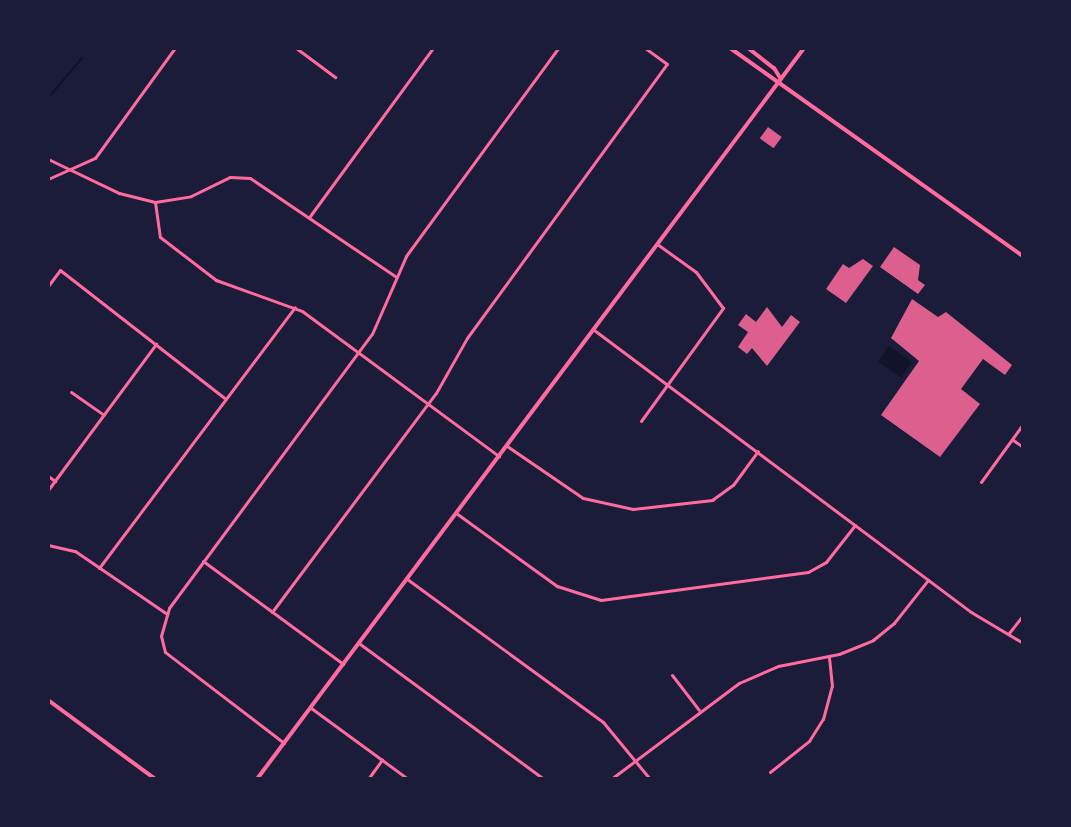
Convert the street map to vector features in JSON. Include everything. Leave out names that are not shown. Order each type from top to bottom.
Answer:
[{"type":"main road","points":[[730,48],[769,77],[781,79]]},
{"type":"main road","points":[[748,48],[774,68],[781,79],[1023,256]]},
{"type":"main road","points":[[257,779],[804,48]]},
{"type":"main road","points":[[48,700],[155,779]]},
{"type":"street","points":[[48,179],[74,171],[95,158],[175,48]]},
{"type":"street","points":[[296,48],[335,77]]},
{"type":"street","points":[[309,217],[433,48]]},
{"type":"street","points":[[284,743],[170,658],[161,636],[167,614],[359,352],[379,322],[395,276],[558,48]]},
{"type":"street","points":[[272,612],[428,403],[467,338],[667,64],[645,48]]},
{"type":"street","points":[[48,159],[155,202],[240,177],[261,182],[395,276]]},
{"type":"street","points":[[155,202],[160,237],[216,280],[295,307],[499,456]]},
{"type":"street","points":[[641,421],[723,308],[696,272],[657,244]]},
{"type":"street","points":[[48,286],[60,270],[226,399]]},
{"type":"street","points":[[99,568],[295,307]]},
{"type":"street","points":[[593,330],[759,450],[928,580],[1023,643]]},
{"type":"street","points":[[48,490],[156,344]]},
{"type":"street","points":[[71,392],[104,415]]},
{"type":"street","points":[[981,482],[1023,424]]},
{"type":"street","points":[[1012,439],[1023,447]]},
{"type":"street","points":[[507,446],[583,498],[633,509],[712,500],[733,485],[759,450]]},
{"type":"street","points":[[48,476],[55,481]]},
{"type":"street","points":[[456,513],[557,586],[601,600],[808,572],[826,562],[857,524]]},
{"type":"street","points":[[48,545],[67,547],[167,614]]},
{"type":"street","points":[[203,561],[343,664]]},
{"type":"street","points":[[407,579],[603,722],[650,779]]},
{"type":"street","points":[[611,779],[699,710],[765,671],[829,656],[880,635],[928,580]]},
{"type":"street","points":[[1009,633],[1023,615]]},
{"type":"street","points":[[359,643],[544,779]]},
{"type":"street","points":[[770,772],[809,741],[823,719],[832,686],[829,656]]},
{"type":"street","points":[[672,675],[699,710]]},
{"type":"street","points":[[310,708],[408,779]]},
{"type":"street","points":[[368,779],[382,760]]},
{"type":"shaded area","points":[[889,346],[912,362],[901,378],[878,362]]},
{"type":"building","points":[[768,127],[782,137],[774,148],[760,138]]},
{"type":"building","points":[[894,247],[920,265],[918,280],[925,285],[918,294],[880,267]]},
{"type":"building","points":[[863,259],[873,266],[846,303],[826,289],[843,264],[849,268]]},
{"type":"building","points":[[912,299],[938,317],[946,312],[1012,365],[1005,375],[983,359],[961,389],[980,404],[940,457],[881,415],[919,361],[891,338]]},
{"type":"building","points":[[767,307],[782,327],[791,315],[800,322],[767,366],[752,348],[747,354],[738,347],[748,332],[738,325],[746,314],[756,322]]},
{"type":"waterway","points":[[48,98],[82,58]]}]
